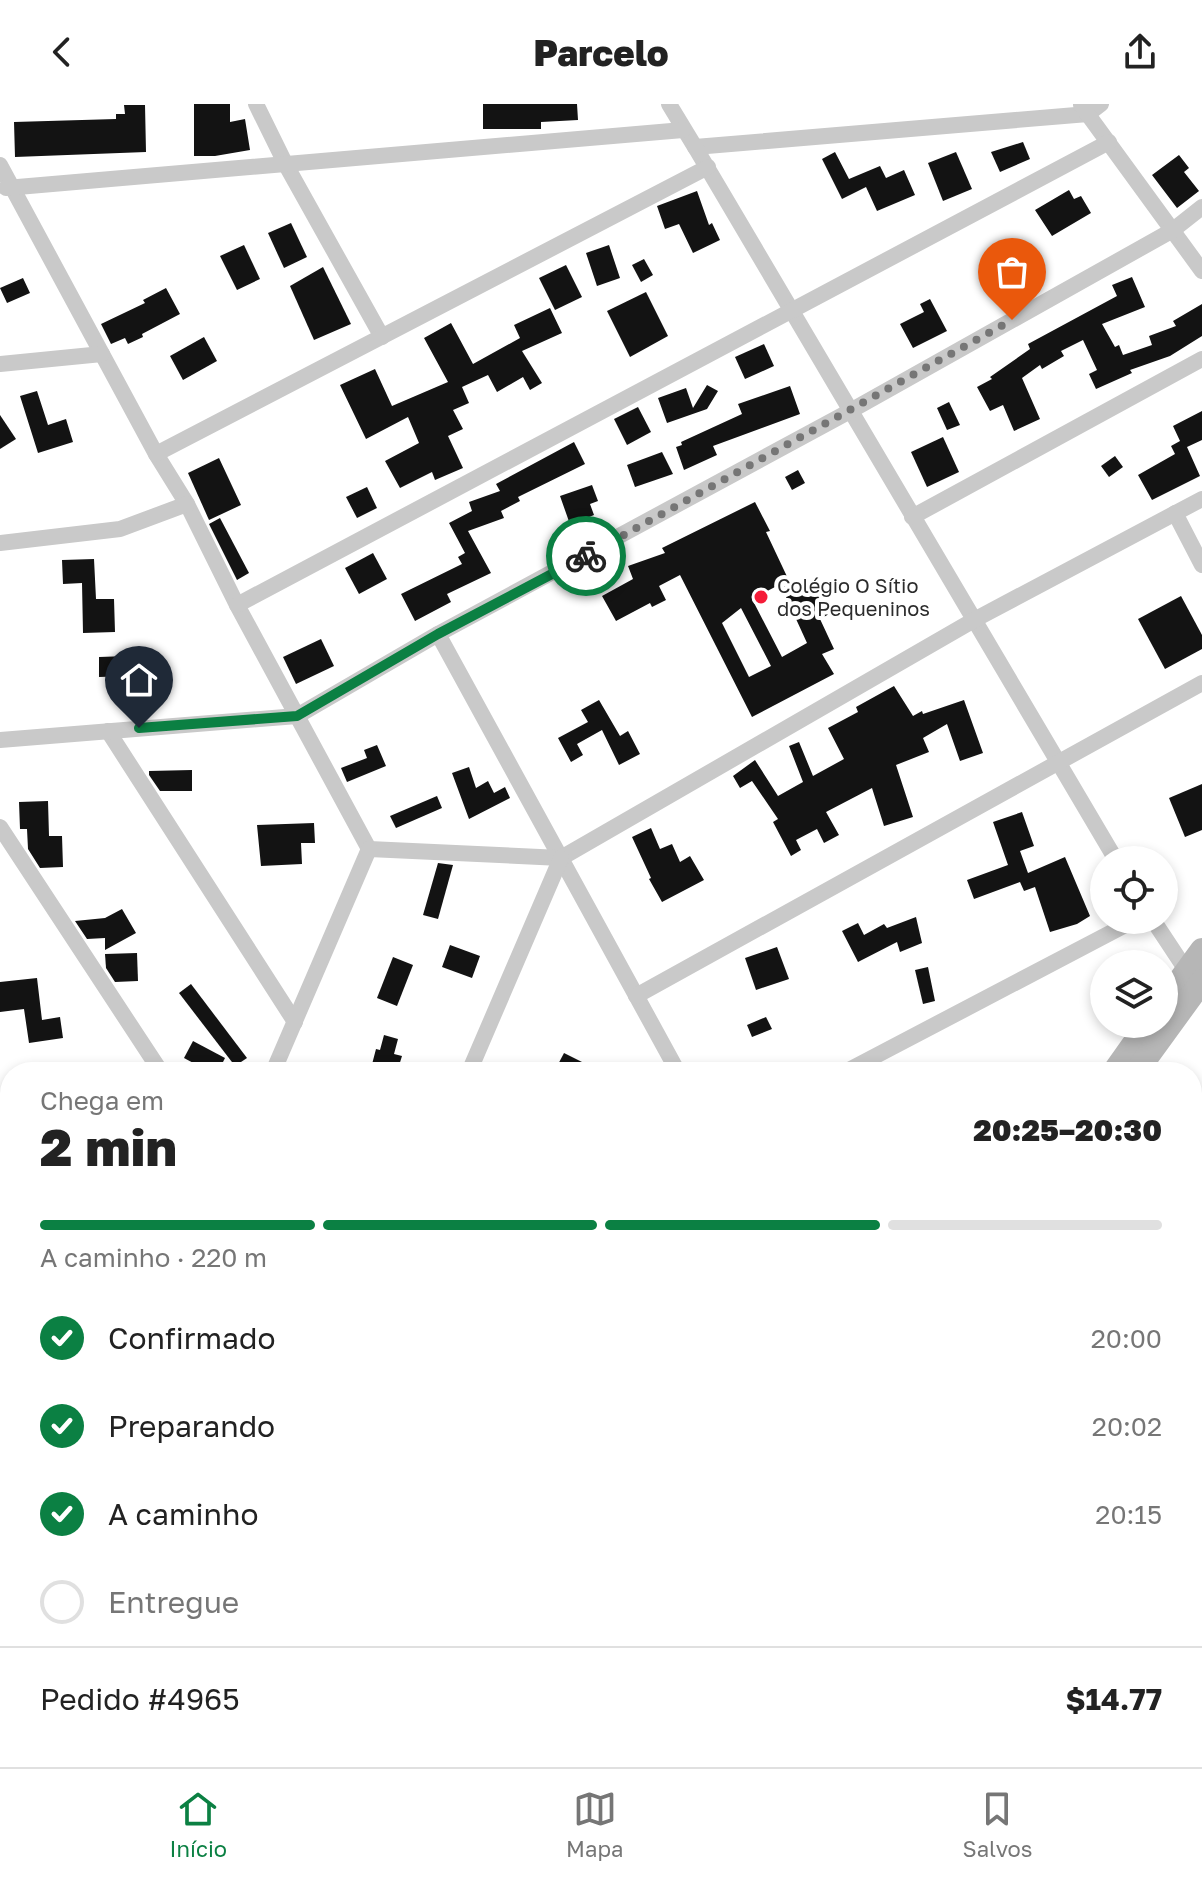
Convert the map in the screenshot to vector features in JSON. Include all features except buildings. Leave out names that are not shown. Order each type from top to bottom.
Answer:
[{"type":"street","points":[[256,104],[286,165],[382,337]]},
{"type":"street","points":[[669,104],[1107,846]]},
{"type":"street","points":[[695,147],[1090,107],[1109,142],[1202,271]]},
{"type":"street","points":[[6,188],[683,130]]},
{"type":"street","points":[[237,605],[1109,142]]},
{"type":"street","points":[[0,165],[6,188],[187,504],[237,605],[369,849]]},
{"type":"street","points":[[156,454],[708,167]]},
{"type":"street","points":[[0,740],[297,716],[438,634],[852,410],[1173,230],[1202,207]]},
{"type":"street","points":[[0,364],[102,354]]},
{"type":"street","points":[[912,517],[1202,359]]},
{"type":"street","points":[[369,849],[561,858],[974,620],[1202,499]]},
{"type":"street","points":[[0,543],[120,529],[187,504]]},
{"type":"street","points":[[1175,513],[1202,565]]},
{"type":"street","points":[[438,634],[671,1062]]},
{"type":"street","points":[[636,996],[1202,683]]},
{"type":"street","points":[[108,731],[295,1022]]},
{"type":"street","points":[[0,827],[154,1062]]},
{"type":"street","points":[[277,1062],[369,849]]},
{"type":"street","points":[[473,1062],[561,858]]},
{"type":"street","points":[[864,1062],[1108,934]]},
{"type":"street","points":[[1163,934],[1195,980]]},
{"type":"street","points":[[1142,1062],[1195,980],[1202,950]]},
{"type":"street","points":[[1178,992],[1195,980]]},
{"type":"street","points":[[1121,1062],[1138,1038]]},
{"type":"way so far","points":[[586,556],[1012,320]]},
{"type":"place","name":"Colégio O Sítio dos Pequeninos","points":[[761,597]]},
{"type":"route","points":[[139,728],[297,716],[438,634],[586,556]]}]
